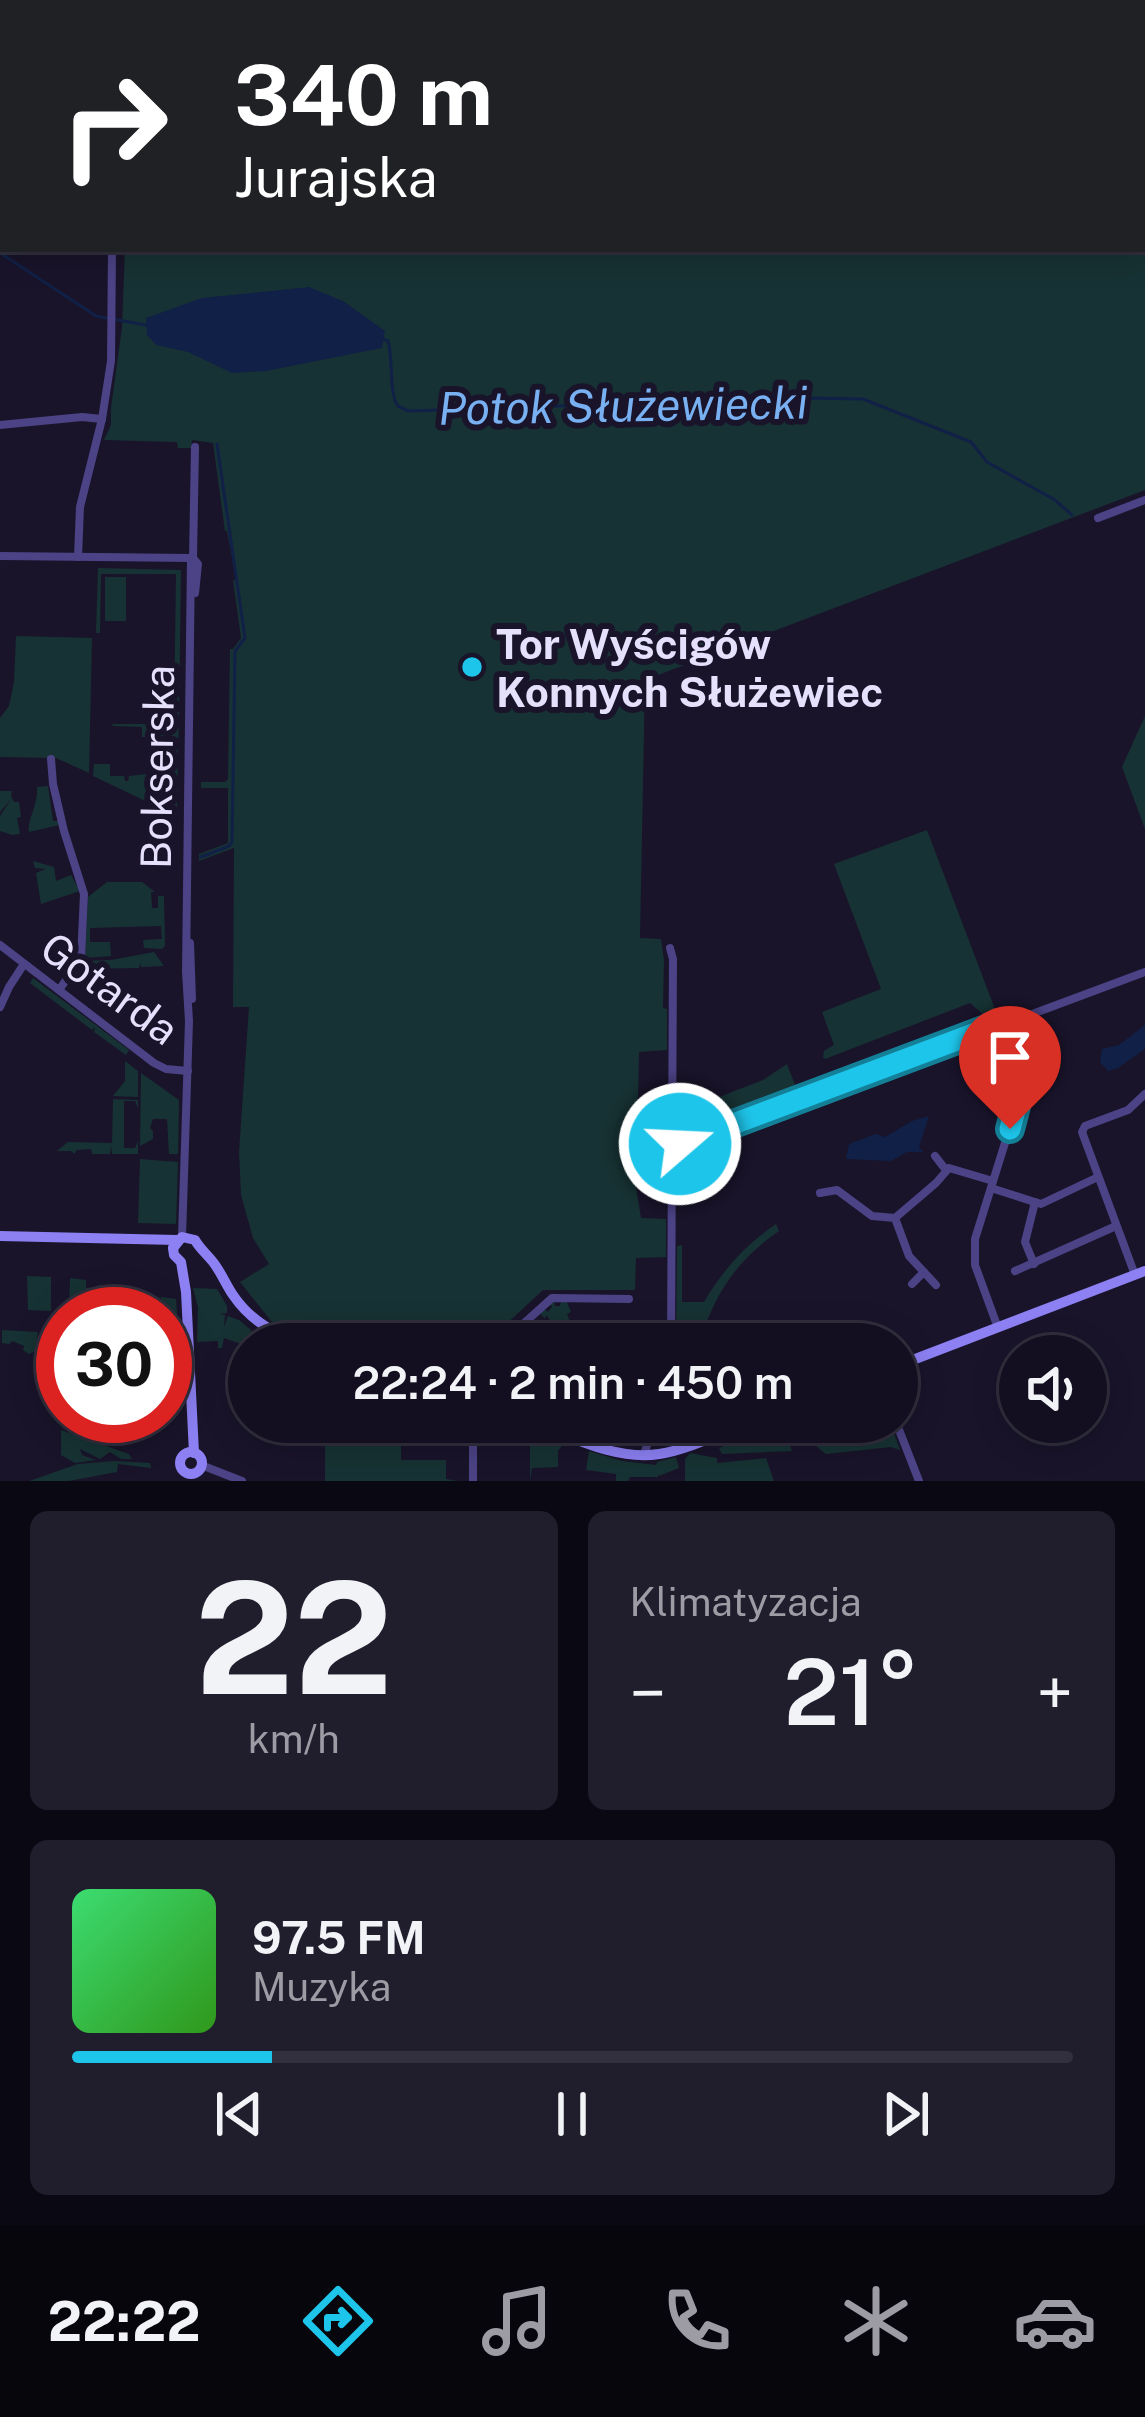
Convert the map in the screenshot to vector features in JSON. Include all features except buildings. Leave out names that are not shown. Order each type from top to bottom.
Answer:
[{"type":"street","points":[[78,556],[81,500],[102,419],[113,321],[112,252]]},
{"type":"street","points":[[0,425],[102,419]]},
{"type":"street","name":"Bokserska","points":[[181,1241],[189,1014],[192,605],[198,570],[192,558],[195,447]]},
{"type":"street","points":[[1098,518],[1145,500]]},
{"type":"street","points":[[0,556],[192,558]]},
{"type":"street","points":[[51,759],[63,828],[84,892],[81,958],[58,990]]},
{"type":"street","name":"Gotarda","points":[[0,945],[161,1067],[188,1071]]},
{"type":"street","points":[[670,948],[670,1323]]},
{"type":"street","points":[[0,1007],[25,964]]},
{"type":"street","points":[[672,1144],[689,1142],[1145,972]]},
{"type":"street","points":[[998,1328],[973,1255],[1024,1082],[1005,1022]]},
{"type":"street","points":[[918,1358],[1140,1273],[1116,1226],[1082,1130],[1127,1110],[1145,1094]]},
{"type":"street","points":[[935,1156],[946,1170]]},
{"type":"street","points":[[820,1192],[837,1190],[872,1216],[895,1218],[946,1170],[955,1168],[1041,1204],[1098,1178]]},
{"type":"street","points":[[1034,1264],[1025,1242],[1035,1202]]},
{"type":"street","points":[[895,1218],[907,1252],[936,1285]]},
{"type":"street","points":[[1015,1271],[1116,1226]]},
{"type":"street","points":[[0,1236],[150,1238],[198,1244],[186,1292],[191,1453]]},
{"type":"street","points":[[181,1241],[174,1256],[211,1260],[238,1302],[259,1323]]},
{"type":"street","points":[[912,1284],[924,1272]]},
{"type":"street","points":[[524,1323],[552,1298],[629,1299]]},
{"type":"street","points":[[473,1443],[473,1481]]},
{"type":"street","points":[[591,1443],[644,1455],[693,1443]]},
{"type":"street","points":[[644,1455],[648,1443]]},
{"type":"street","points":[[904,1443],[919,1481]]},
{"type":"street","points":[[191,1453],[180,1462],[192,1475],[242,1481]]},
{"type":"street","points":[[191,1453],[199,1456],[192,1475]]},
{"type":"green space","name":"Tor Wyścigów Konnych Służewiec","points":[[125,252],[1145,252],[1145,490],[645,680],[640,938],[661,939],[667,1050],[639,1052],[636,1187],[641,1218],[666,1219],[666,1257],[636,1258],[635,1290],[543,1290],[508,1323],[275,1323],[240,1282],[269,1264],[253,1238],[241,1195],[239,1152],[249,1007],[233,1007],[234,848],[199,861],[199,854],[228,843],[228,788],[201,788],[201,782],[228,779],[230,649],[241,638],[236,579],[213,443],[192,440],[191,448],[178,448],[177,442],[104,440],[111,425],[122,327]]},
{"type":"green space","points":[[98,568],[181,570],[179,718],[174,718],[176,574],[101,574],[100,633],[96,633]]},
{"type":"green space","points":[[105,577],[126,577],[126,621],[105,621]]},
{"type":"green space","points":[[16,636],[92,638],[89,773],[56,758],[0,757],[0,718],[9,706],[14,682]]},
{"type":"green space","points":[[1145,716],[1145,829],[1122,767]]},
{"type":"green space","points":[[112,724],[179,724],[178,743],[168,744],[178,747],[177,816],[93,776],[94,764],[110,764],[110,776],[124,776],[125,781],[129,776],[155,773],[153,737],[142,737],[142,727]]},
{"type":"green space","points":[[48,786],[53,821],[59,825],[29,832],[37,787]]},
{"type":"green space","points":[[0,791],[12,791],[14,802],[19,802],[20,834],[0,831],[0,816],[11,799],[0,812]]},
{"type":"green space","points":[[927,830],[996,1012],[984,1015],[970,1003],[825,1059],[824,1051],[834,1045],[822,1012],[881,989],[834,864]]},
{"type":"green space","points":[[33,861],[54,867],[56,881],[71,875],[80,891],[41,904],[36,873],[46,869],[35,868]]},
{"type":"green space","points":[[107,882],[142,882],[155,892],[151,892],[152,908],[158,908],[158,896],[164,896],[162,949],[144,948],[143,940],[162,939],[161,926],[90,928],[90,942],[110,942],[111,956],[85,958],[88,897]]},
{"type":"green space","points":[[154,952],[164,966],[141,967],[141,962],[139,968],[77,969],[82,961]]},
{"type":"green space","points":[[33,978],[129,1050],[126,1055],[94,1032],[95,1027],[92,1030],[30,983]]},
{"type":"green space","points":[[125,1061],[138,1071],[138,1097],[113,1096],[125,1081]]},
{"type":"green space","points":[[787,1064],[798,1093],[689,1134],[683,1120],[688,1109],[763,1080]]},
{"type":"green space","points":[[141,1073],[179,1100],[178,1154],[169,1154],[167,1119],[153,1119],[153,1139],[140,1146]]},
{"type":"green space","points":[[113,1099],[138,1100],[138,1108],[135,1101],[124,1101],[124,1148],[135,1148],[138,1141],[138,1154],[112,1154],[111,1146],[110,1154],[92,1154],[91,1149],[75,1154],[57,1151],[68,1142],[112,1143]]},
{"type":"green space","points":[[140,1159],[178,1162],[176,1224],[138,1223]]},
{"type":"green space","points":[[776,1224],[779,1231],[729,1280],[707,1323],[676,1323],[677,1246],[682,1245],[682,1302],[704,1302],[754,1241]]},
{"type":"green space","points":[[27,1276],[51,1277],[51,1287],[36,1287],[36,1310],[28,1310]]},
{"type":"green space","points":[[70,1278],[86,1280],[86,1287],[70,1287]]},
{"type":"green space","points":[[193,1288],[217,1289],[227,1306],[227,1313],[219,1314],[225,1315],[224,1327],[228,1316],[243,1323],[228,1323],[228,1339],[224,1338],[222,1348],[218,1341],[197,1342]]},
{"type":"green space","points":[[554,1300],[560,1306],[566,1300],[571,1323],[552,1322],[546,1315],[545,1319],[540,1313],[543,1308],[548,1312]]},
{"type":"green space","points":[[2,1330],[36,1332],[36,1351],[29,1354],[12,1341],[2,1343]]},
{"type":"green space","points":[[61,1443],[98,1443],[132,1459],[110,1452],[100,1459],[80,1449],[82,1455],[96,1460],[75,1463],[61,1455]]},
{"type":"green space","points":[[401,1443],[401,1460],[446,1460],[446,1479],[458,1481],[325,1481],[325,1446]]},
{"type":"green space","points":[[526,1443],[563,1444],[558,1467],[532,1468],[530,1481],[530,1444]]},
{"type":"green space","points":[[731,1443],[789,1443],[792,1451],[722,1454],[719,1448]]},
{"type":"green space","points":[[812,1443],[898,1443],[900,1450],[891,1447],[826,1454]]},
{"type":"green space","points":[[589,1451],[656,1465],[676,1457],[679,1468],[658,1477],[616,1481],[616,1474],[586,1470]]},
{"type":"green space","points":[[690,1453],[717,1458],[717,1463],[766,1458],[774,1481],[685,1481],[685,1459]]},
{"type":"green space","points":[[150,1463],[151,1468],[118,1464],[117,1472],[69,1481],[29,1481],[78,1464]]},
{"type":"water","points":[[309,287],[343,301],[385,331],[382,348],[266,371],[232,373],[188,352],[156,345],[147,335],[146,318],[202,298]]},
{"type":"water","points":[[1145,1025],[1145,1049],[1108,1071],[1100,1062],[1102,1049],[1119,1045]]},
{"type":"water","points":[[929,1116],[919,1147],[923,1152],[907,1152],[891,1161],[846,1159],[849,1144],[876,1134],[885,1137]]},
{"type":"waterway","name":"Potok Służewiecki","points":[[0,253],[96,316],[146,325]]},
{"type":"waterway","name":"Potok Służewiecki","points":[[383,339],[388,341],[395,401],[408,411],[863,399],[971,442],[987,462],[1055,500],[1072,515]]},
{"type":"waterway","points":[[201,857],[232,842],[235,651],[245,638],[217,444]]},
{"type":"place","name":"Tor Wyścigów Konnych Służewiec","points":[[472,667]]},
{"type":"route","points":[[680,1144],[1005,1022],[1024,1076],[1010,1129]]}]
